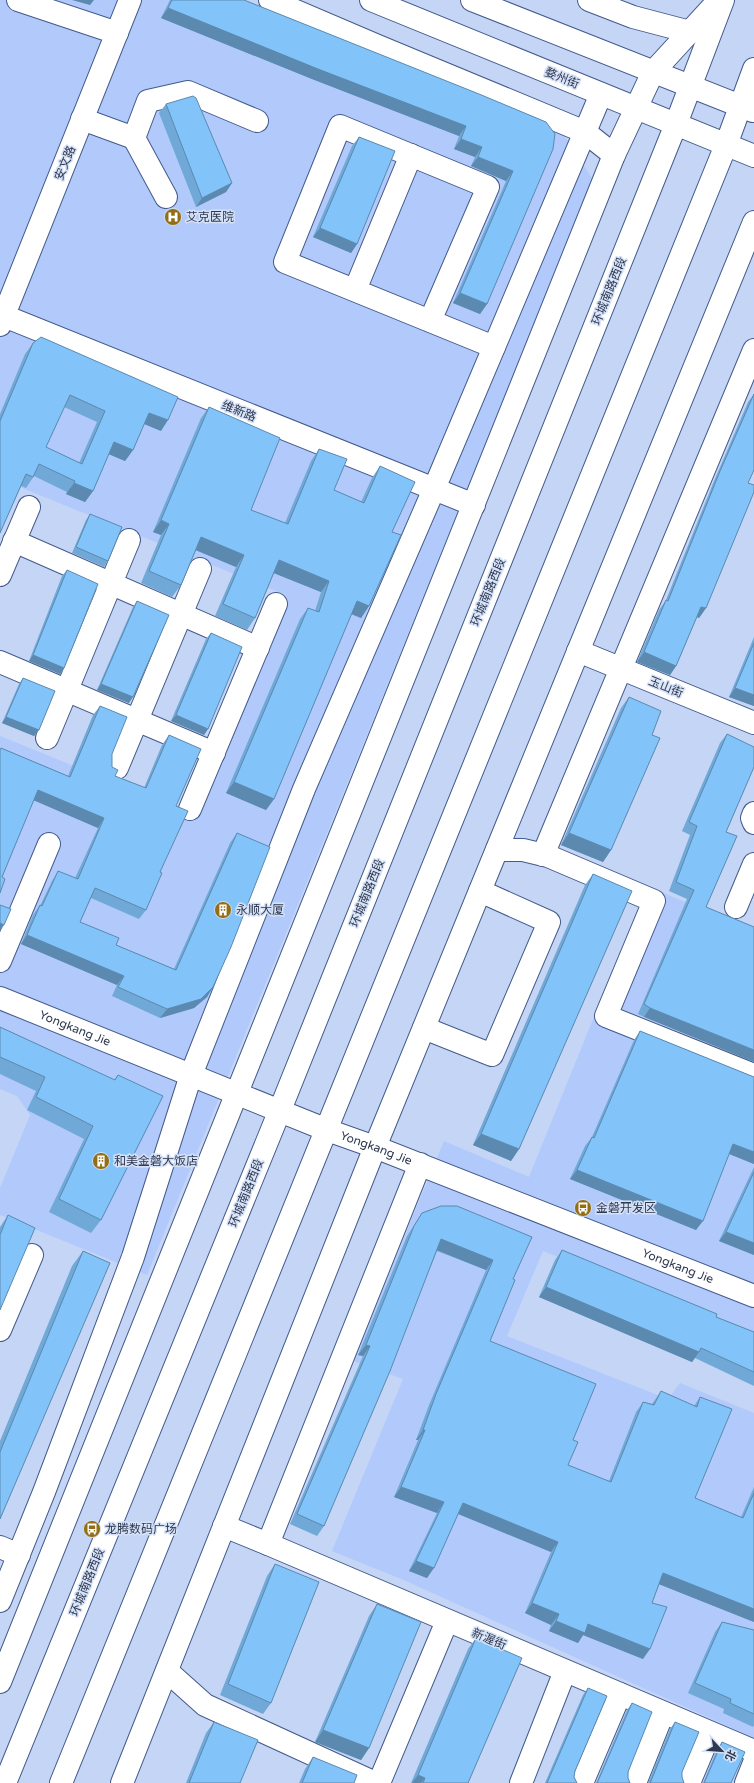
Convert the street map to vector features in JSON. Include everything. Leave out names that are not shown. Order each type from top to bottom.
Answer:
[{"type":"main road","points":[[18,0],[117,33]]},
{"type":"main road","name":"安文路","points":[[2,321],[130,0]]},
{"type":"main road","points":[[270,0],[385,50],[585,132],[614,155]]},
{"type":"main road","name":"婺州街","points":[[371,0],[754,156]]},
{"type":"main road","points":[[472,0],[747,109]]},
{"type":"main road","points":[[588,0],[633,17],[690,32]]},
{"type":"main road","points":[[0,1682],[238,1094],[614,155],[653,72],[719,0]]},
{"type":"main road","name":"环城南路西段","points":[[5,1783],[280,1110],[676,124],[723,0]]},
{"type":"main road","points":[[60,1783],[327,1130],[726,145],[747,109],[754,69]]},
{"type":"main road","points":[[134,138],[148,101],[188,92],[257,121]]},
{"type":"main road","points":[[0,1601],[9,1551],[133,1257],[191,1075],[304,790],[434,489],[601,94]]},
{"type":"main road","points":[[82,119],[134,138],[166,197]]},
{"type":"main road","points":[[430,321],[488,187],[340,126],[285,262],[355,290],[430,321],[494,347]]},
{"type":"main road","points":[[355,290],[411,155]]},
{"type":"main road","points":[[122,1783],[375,1147],[754,222]]},
{"type":"main road","name":"维新路","points":[[2,321],[474,505]]},
{"type":"main road","points":[[543,855],[754,350]]},
{"type":"main road","points":[[0,575],[29,507]]},
{"type":"main road","points":[[47,738],[129,540]]},
{"type":"main road","points":[[14,541],[258,648]]},
{"type":"main road","points":[[117,768],[200,569]]},
{"type":"main road","points":[[190,809],[276,604]]},
{"type":"main road","name":"玉山街","points":[[578,651],[754,723]]},
{"type":"main road","points":[[0,662],[214,752]]},
{"type":"main road","points":[[754,813],[752,818],[754,823]]},
{"type":"main road","points":[[0,961],[49,844]]},
{"type":"main road","points":[[497,850],[523,850],[543,855],[654,901],[606,1016],[754,1075]]},
{"type":"main road","points":[[736,907],[754,864]]},
{"type":"main road","points":[[424,1028],[492,1055],[549,922],[480,891]]},
{"type":"main road","name":"Yongkang Jie","points":[[0,998],[327,1130],[420,1164],[754,1296]]},
{"type":"main road","points":[[268,1544],[420,1164]]},
{"type":"main road","points":[[0,1330],[32,1255]]},
{"type":"main road","name":"新渥街","points":[[224,1526],[754,1751]]},
{"type":"main road","points":[[379,1783],[447,1621]]},
{"type":"main road","points":[[167,1671],[205,1705],[375,1783]]},
{"type":"main road","points":[[521,1783],[565,1671]]},
{"type":"main road","points":[[582,1783],[620,1694]]},
{"type":"main road","points":[[635,1783],[663,1713]]},
{"type":"main road","points":[[0,1766],[26,1732]]},
{"type":"main road","points":[[689,1783],[710,1733]]},
{"type":"main road","points":[[746,1783],[754,1763]]},
{"type":"shaded area","points":[[0,0],[234,0],[563,133],[593,180],[147,1275],[0,1215],[0,1188],[30,1115],[17,1096],[0,1089],[0,736],[195,815],[286,595],[0,479]]},
{"type":"shaded area","points":[[647,886],[754,931],[754,1334],[543,1251],[507,1336],[668,1399],[680,1383],[754,1413],[754,1738],[406,1581],[332,1551],[403,1379],[353,1361],[444,1141],[529,1177]]},
{"type":"building","points":[[172,0],[244,0],[546,122],[555,134],[553,149],[487,304],[460,293],[513,171],[478,157],[482,147],[461,139],[466,126],[318,69],[168,8]]},
{"type":"building","points":[[193,96],[196,98],[232,183],[202,198],[166,104]]},
{"type":"building","points":[[359,137],[395,151],[357,244],[320,228]]},
{"type":"building","points":[[41,337],[178,397],[168,420],[149,413],[133,450],[114,442],[93,491],[74,483],[75,481],[39,464],[33,477],[26,474],[0,533],[0,421],[33,343]],"holes":[[[70,395],[105,411],[82,464],[46,447]]]},
{"type":"building","points":[[754,394],[754,470],[748,483],[754,485],[754,492],[706,608],[701,607],[676,666],[644,652],[666,600],[668,601],[720,471]]},
{"type":"building","points":[[209,407],[280,438],[251,510],[288,524],[319,449],[347,459],[334,490],[364,503],[380,466],[415,482],[392,532],[401,535],[369,606],[357,601],[274,799],[234,782],[308,608],[319,612],[329,581],[279,560],[255,618],[223,604],[244,555],[201,537],[181,585],[149,571],[169,524],[161,520]]},
{"type":"building","points":[[90,514],[122,527],[108,561],[76,547]]},
{"type":"building","points":[[67,570],[98,584],[64,668],[33,655]]},
{"type":"building","points":[[137,601],[169,615],[133,697],[101,684]]},
{"type":"building","points":[[211,633],[242,647],[208,729],[176,715]]},
{"type":"building","points":[[754,643],[754,695],[735,688]]},
{"type":"building","points":[[23,678],[55,691],[39,730],[6,717]]},
{"type":"building","points":[[629,697],[661,711],[652,735],[660,738],[611,850],[569,833]]},
{"type":"building","points":[[100,706],[127,717],[112,754],[112,767],[118,770],[115,776],[146,788],[169,735],[201,749],[176,806],[188,811],[160,872],[162,873],[146,910],[95,888],[80,922],[119,938],[116,945],[176,970],[237,833],[270,847],[231,947],[213,987],[201,999],[167,1009],[118,987],[124,976],[27,935],[40,905],[42,906],[58,871],[78,879],[104,818],[38,790],[2,877],[5,879],[0,893],[1,748],[70,777]]},
{"type":"building","points":[[727,734],[754,747],[754,767],[726,832],[737,836],[706,907],[754,927],[754,1050],[650,1008],[644,1004],[694,890],[676,882],[697,826],[689,822]]},
{"type":"building","points":[[593,874],[632,891],[519,1149],[481,1134]]},
{"type":"building","points":[[0,905],[11,909],[4,925],[0,923]]},
{"type":"building","points":[[0,1027],[115,1080],[118,1075],[163,1096],[101,1220],[59,1199],[93,1126],[36,1097],[45,1077],[0,1057]]},
{"type":"building","points":[[640,1031],[754,1077],[754,1152],[733,1144],[703,1221],[577,1170],[592,1137],[594,1138]]},
{"type":"building","points":[[754,1172],[754,1243],[726,1232]]},
{"type":"building","points":[[441,1206],[457,1206],[532,1237],[513,1279],[515,1280],[490,1341],[596,1384],[573,1440],[578,1442],[568,1465],[611,1482],[643,1402],[654,1405],[661,1391],[697,1407],[700,1397],[732,1409],[695,1498],[743,1518],[754,1493],[754,1609],[663,1573],[652,1603],[667,1607],[650,1649],[588,1624],[585,1633],[556,1621],[559,1614],[532,1603],[558,1542],[463,1503],[434,1568],[416,1561],[444,1502],[401,1487],[425,1430],[423,1430],[436,1394],[493,1260],[441,1239],[390,1371],[324,1526],[297,1514],[370,1346],[366,1345],[414,1226],[422,1213]]},
{"type":"building","points":[[8,1215],[35,1228],[0,1310],[0,1235]]},
{"type":"building","points":[[562,1250],[717,1314],[716,1317],[754,1332],[754,1372],[701,1348],[699,1352],[546,1287]]},
{"type":"building","points":[[83,1251],[110,1263],[0,1519],[0,1452]]},
{"type":"building","points":[[275,1564],[319,1582],[271,1703],[228,1684]]},
{"type":"building","points":[[377,1604],[421,1622],[369,1748],[323,1730]]},
{"type":"building","points":[[722,1622],[754,1630],[754,1714],[730,1703],[731,1699],[695,1683]]},
{"type":"building","points":[[476,1638],[522,1658],[468,1783],[423,1783],[425,1778],[418,1775]]},
{"type":"building","points":[[588,1688],[607,1696],[575,1771],[574,1777],[577,1783],[547,1783]]},
{"type":"building","points":[[632,1703],[652,1712],[628,1772],[630,1783],[597,1783],[598,1781]]},
{"type":"building","points":[[214,1722],[258,1740],[240,1783],[189,1783]]},
{"type":"building","points":[[675,1722],[699,1732],[682,1772],[684,1783],[650,1783],[651,1781]]},
{"type":"building","points":[[722,1742],[745,1752],[731,1783],[704,1783],[705,1781]]},
{"type":"building","points":[[313,1757],[357,1775],[354,1783],[302,1783]]},
{"type":"place","name":"艾克医院","points":[[173,217]]},
{"type":"place","name":"永顺大厦","points":[[223,910]]},
{"type":"place","name":"和美金磐大饭店","points":[[101,1161]]},
{"type":"place","name":"金磐开发区","points":[[583,1208]]},
{"type":"place","name":"龙腾数码广场","points":[[92,1529]]}]
